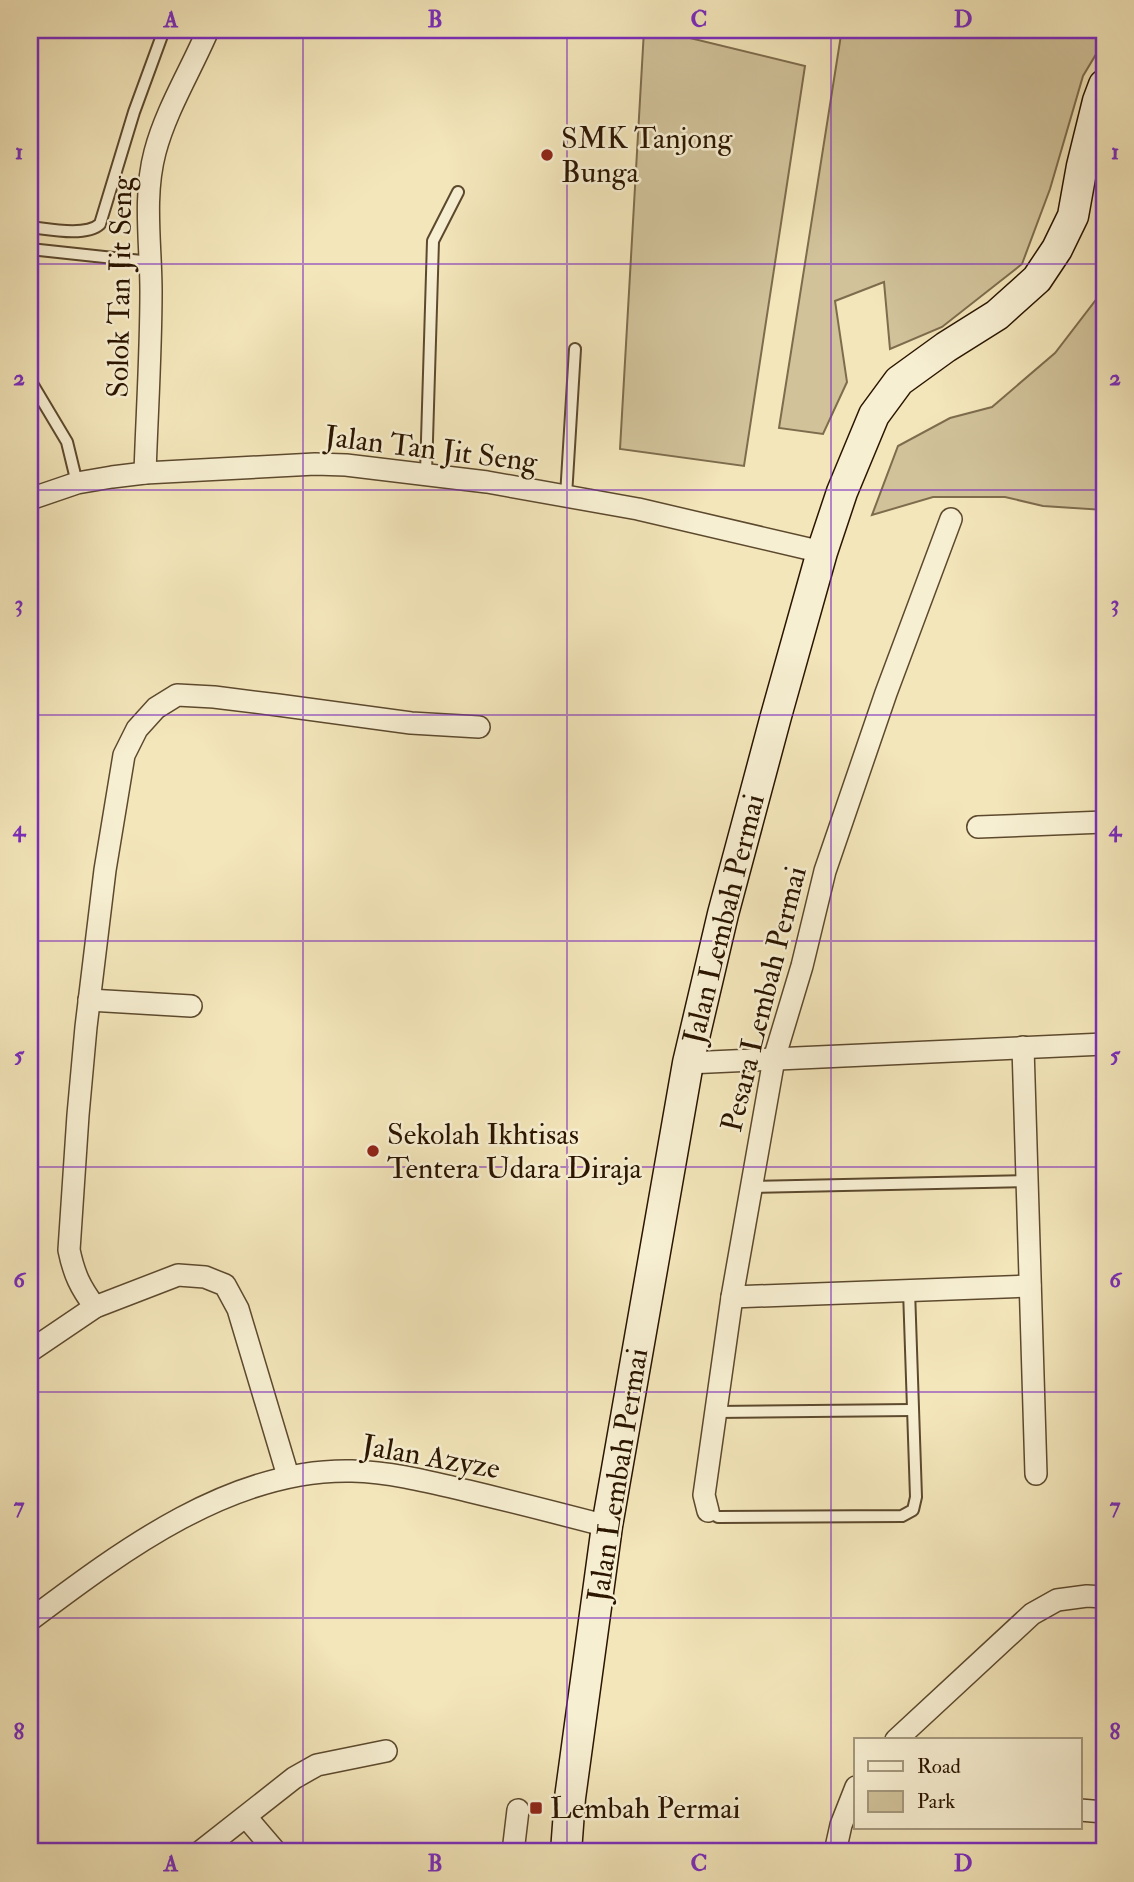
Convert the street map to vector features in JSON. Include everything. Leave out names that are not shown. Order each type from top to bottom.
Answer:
[{"type":"main road","name":"Jalan Lembah Permai","points":[[566,1852],[570,1798],[607,1526],[688,1063],[734,875],[822,552],[842,492],[874,415],[899,381],[997,315],[1037,279],[1057,249],[1073,216],[1098,101],[1104,85]]},
{"type":"street","name":"Solok Tan Jit Seng","points":[[145,473],[151,262],[150,181],[155,153],[167,120],[208,30]]},
{"type":"street","name":"Jalan Tan Jit Seng","points":[[30,499],[77,483],[145,473],[315,464],[346,465],[487,482],[638,509],[822,552]]},
{"type":"street","name":"Pesara Lembah Permai","points":[[708,1511],[704,1495],[732,1297],[774,1059],[802,967],[825,871],[886,693],[951,519]]},
{"type":"street","points":[[94,1307],[81,1289],[69,1250],[78,1115],[105,870],[124,755],[136,729],[156,708],[177,695],[214,697],[411,723],[480,727]]},
{"type":"street","points":[[978,827],[1104,822]]},
{"type":"street","points":[[89,1000],[191,1006]]},
{"type":"street","points":[[688,1063],[1104,1044]]},
{"type":"street","points":[[1023,1047],[1036,1474]]},
{"type":"street","points":[[30,1351],[94,1307],[178,1275],[205,1277],[225,1285],[238,1309],[288,1476]]},
{"type":"street","points":[[732,1297],[1030,1286]]},
{"type":"street","name":"Jalan Azyze","points":[[30,1620],[115,1558],[187,1515],[239,1490],[288,1476],[352,1471],[416,1478],[607,1526]]},
{"type":"street","points":[[898,1738],[1032,1614],[1057,1600],[1104,1597]]},
{"type":"street","points":[[200,1852],[294,1778],[317,1765],[386,1751]]},
{"type":"street","points":[[835,1852],[841,1825],[854,1793]]},
{"type":"street","points":[[513,1852],[517,1810]]},
{"type":"street","points":[[1082,1810],[1104,1812]]},
{"type":"street","points":[[246,1817],[276,1852]]},
{"type":"lane","points":[[30,227],[82,231],[94,229],[100,224],[134,112],[164,30]]},
{"type":"lane","points":[[426,473],[433,240],[458,192]]},
{"type":"lane","points":[[30,249],[151,262]]},
{"type":"lane","points":[[566,496],[575,349]]},
{"type":"lane","points":[[30,380],[67,442],[77,483]]},
{"type":"lane","points":[[750,1187],[1027,1181]]},
{"type":"lane","points":[[708,1511],[718,1517],[902,1516],[913,1510],[916,1497],[909,1290]]},
{"type":"lane","points":[[716,1412],[912,1410]]},
{"type":"green space","points":[[644,30],[657,30],[805,66],[744,466],[620,449]]},
{"type":"green space","points":[[825,30],[1104,30],[1104,41],[1083,76],[1050,189],[1022,264],[942,327],[890,349],[884,282],[835,301],[847,382],[823,434],[779,428],[841,35]]},
{"type":"green space","points":[[1104,282],[1104,510],[1043,506],[1005,497],[933,497],[872,515],[898,446],[950,418],[992,407],[1055,353],[1098,297]]},
{"type":"place","name":"SMK Tanjong Bunga","points":[[547,155]]},
{"type":"place","name":"Sekolah Ikhtisas Tentera Udara Diraja","points":[[373,1151]]},
{"type":"place","name":"Lembah Permai","points":[[536,1808]]}]
